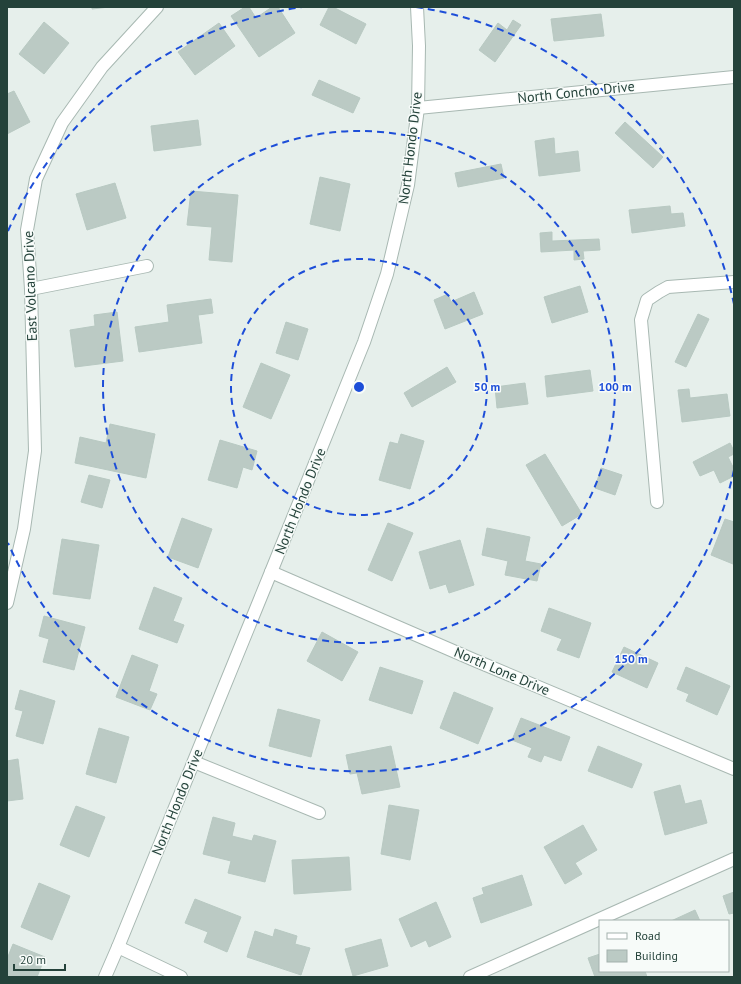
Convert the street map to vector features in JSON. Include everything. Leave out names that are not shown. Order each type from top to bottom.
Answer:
[{"type":"street","name":"East Volcano Drive","points":[[7,603],[24,529],[35,451],[31,289],[27,230],[36,179],[62,123],[102,68],[157,7]]},
{"type":"street","name":"North Hondo Drive","points":[[105,977],[194,762],[364,342],[387,274],[408,185],[418,108],[417,7]]},
{"type":"street","name":"North Concho Drive","points":[[418,108],[734,77]]},
{"type":"street","points":[[31,289],[147,266]]},
{"type":"street","points":[[657,502],[641,320],[647,300],[668,287],[734,282]]},
{"type":"street","name":"North Lone Drive","points":[[271,572],[481,663],[734,769]]},
{"type":"street","points":[[194,762],[319,813]]},
{"type":"street","points":[[470,977],[734,859]]},
{"type":"street","points":[[118,947],[181,977]]},
{"type":"building","points":[[92,7],[109,7],[92,9]]},
{"type":"building","points":[[245,7],[249,7],[256,18],[272,7],[278,7],[295,33],[259,57],[231,16]]},
{"type":"building","points":[[329,7],[333,7],[366,24],[356,44],[320,25]]},
{"type":"building","points":[[601,14],[604,36],[554,41],[551,19]]},
{"type":"building","points":[[513,20],[521,25],[495,62],[479,50],[498,23],[507,30]]},
{"type":"building","points":[[44,22],[69,43],[44,74],[19,54]]},
{"type":"building","points":[[219,23],[235,46],[195,75],[178,52]]},
{"type":"building","points":[[319,80],[360,98],[353,113],[312,95]]},
{"type":"building","points":[[14,91],[30,122],[7,134],[7,94]]},
{"type":"building","points":[[198,120],[201,145],[154,151],[151,126]]},
{"type":"building","points":[[625,122],[663,157],[653,168],[615,133]]},
{"type":"building","points":[[554,138],[555,154],[578,151],[580,171],[539,176],[535,141]]},
{"type":"building","points":[[501,164],[504,178],[458,187],[455,173]]},
{"type":"building","points":[[320,177],[350,184],[340,231],[310,224]]},
{"type":"building","points":[[115,183],[126,218],[87,230],[76,194]]},
{"type":"building","points":[[191,191],[238,195],[232,262],[209,260],[212,227],[187,225]]},
{"type":"building","points":[[670,206],[671,214],[683,213],[685,226],[632,233],[629,210]]},
{"type":"building","points":[[552,232],[552,241],[599,239],[600,250],[583,251],[584,259],[574,260],[574,250],[541,252],[540,233]]},
{"type":"building","points":[[580,286],[588,312],[552,323],[544,297]]},
{"type":"building","points":[[474,292],[483,314],[445,329],[434,300],[448,294],[451,302]]},
{"type":"building","points":[[211,299],[213,313],[198,315],[202,343],[139,352],[135,327],[169,322],[167,305]]},
{"type":"building","points":[[117,312],[123,361],[75,367],[70,330],[95,326],[94,315]]},
{"type":"building","points":[[698,314],[709,319],[686,367],[675,362]]},
{"type":"building","points":[[286,322],[308,329],[298,360],[276,353]]},
{"type":"building","points":[[261,363],[290,375],[271,419],[243,407]]},
{"type":"building","points":[[447,367],[456,382],[412,407],[404,393]]},
{"type":"building","points":[[590,370],[593,391],[547,397],[545,376]]},
{"type":"building","points":[[525,383],[528,404],[497,408],[495,387]]},
{"type":"building","points":[[689,389],[690,398],[727,394],[730,416],[682,422],[678,390]]},
{"type":"building","points":[[110,424],[155,434],[146,478],[75,463],[80,437],[106,443]]},
{"type":"building","points":[[401,434],[424,441],[410,489],[379,480],[390,442],[398,444]]},
{"type":"building","points":[[220,440],[257,451],[252,470],[243,467],[237,488],[208,480]]},
{"type":"building","points":[[730,443],[734,454],[728,457],[734,469],[734,476],[720,483],[714,470],[700,476],[693,462]]},
{"type":"building","points":[[545,454],[582,514],[562,526],[526,465]]},
{"type":"building","points":[[601,468],[622,475],[615,495],[595,488]]},
{"type":"building","points":[[89,475],[110,480],[102,508],[81,502]]},
{"type":"building","points":[[182,518],[212,529],[198,568],[168,557]]},
{"type":"building","points":[[725,519],[734,522],[733,564],[711,555]]},
{"type":"building","points":[[388,523],[413,533],[392,581],[368,570]]},
{"type":"building","points":[[487,528],[530,537],[525,561],[541,564],[537,581],[505,575],[508,561],[482,555]]},
{"type":"building","points":[[62,539],[99,545],[90,599],[53,594]]},
{"type":"building","points":[[460,540],[474,585],[449,593],[446,584],[430,589],[419,552]]},
{"type":"building","points":[[154,587],[182,598],[173,621],[184,625],[177,643],[139,629]]},
{"type":"building","points":[[549,608],[591,623],[579,658],[557,650],[562,639],[541,631]]},
{"type":"building","points":[[44,616],[85,627],[74,670],[43,662],[49,639],[39,636]]},
{"type":"building","points":[[322,632],[358,652],[342,681],[307,661]]},
{"type":"building","points":[[624,647],[658,663],[647,688],[612,672]]},
{"type":"building","points":[[132,655],[158,665],[149,691],[157,694],[150,710],[116,697]]},
{"type":"building","points":[[380,667],[423,681],[412,714],[369,700]]},
{"type":"building","points":[[686,667],[730,686],[717,715],[686,701],[689,694],[677,689]]},
{"type":"building","points":[[20,690],[55,701],[43,744],[16,736],[23,711],[15,709]]},
{"type":"building","points":[[454,692],[493,708],[478,744],[440,728]]},
{"type":"building","points":[[278,709],[320,720],[311,757],[269,746]]},
{"type":"building","points":[[521,718],[570,737],[561,761],[544,755],[541,762],[528,757],[532,748],[512,740]]},
{"type":"building","points":[[99,728],[129,737],[116,783],[86,774]]},
{"type":"building","points":[[391,746],[400,787],[362,794],[357,773],[350,774],[346,755]]},
{"type":"building","points":[[598,746],[642,764],[632,788],[588,771]]},
{"type":"building","points":[[18,759],[23,799],[7,801],[7,761]]},
{"type":"building","points":[[680,785],[685,804],[701,800],[707,823],[665,835],[654,792]]},
{"type":"building","points":[[389,805],[419,810],[410,860],[381,854]]},
{"type":"building","points":[[76,806],[105,817],[89,857],[60,845]]},
{"type":"building","points":[[213,817],[235,823],[232,836],[252,841],[254,835],[276,841],[265,882],[228,873],[231,861],[203,854]]},
{"type":"building","points":[[583,825],[597,850],[575,863],[582,874],[565,884],[544,847]]},
{"type":"building","points":[[349,857],[351,890],[294,894],[292,860]]},
{"type":"building","points":[[522,875],[532,905],[481,923],[473,898],[484,894],[482,888]]},
{"type":"building","points":[[39,883],[70,896],[52,940],[21,927]]},
{"type":"building","points":[[734,892],[734,913],[729,914],[723,896]]},
{"type":"building","points":[[195,899],[241,917],[227,952],[204,942],[208,932],[185,923]]},
{"type":"building","points":[[436,902],[451,937],[429,947],[426,940],[411,947],[399,919]]},
{"type":"building","points":[[695,910],[700,920],[673,920]]},
{"type":"building","points":[[275,929],[297,936],[295,944],[310,948],[301,975],[247,957],[255,931],[273,937]]},
{"type":"building","points":[[381,939],[388,966],[353,976],[345,949]]},
{"type":"building","points":[[13,944],[45,957],[37,977],[7,977],[7,959]]},
{"type":"building","points":[[599,954],[599,972],[645,972],[647,977],[595,977],[588,958]]}]
